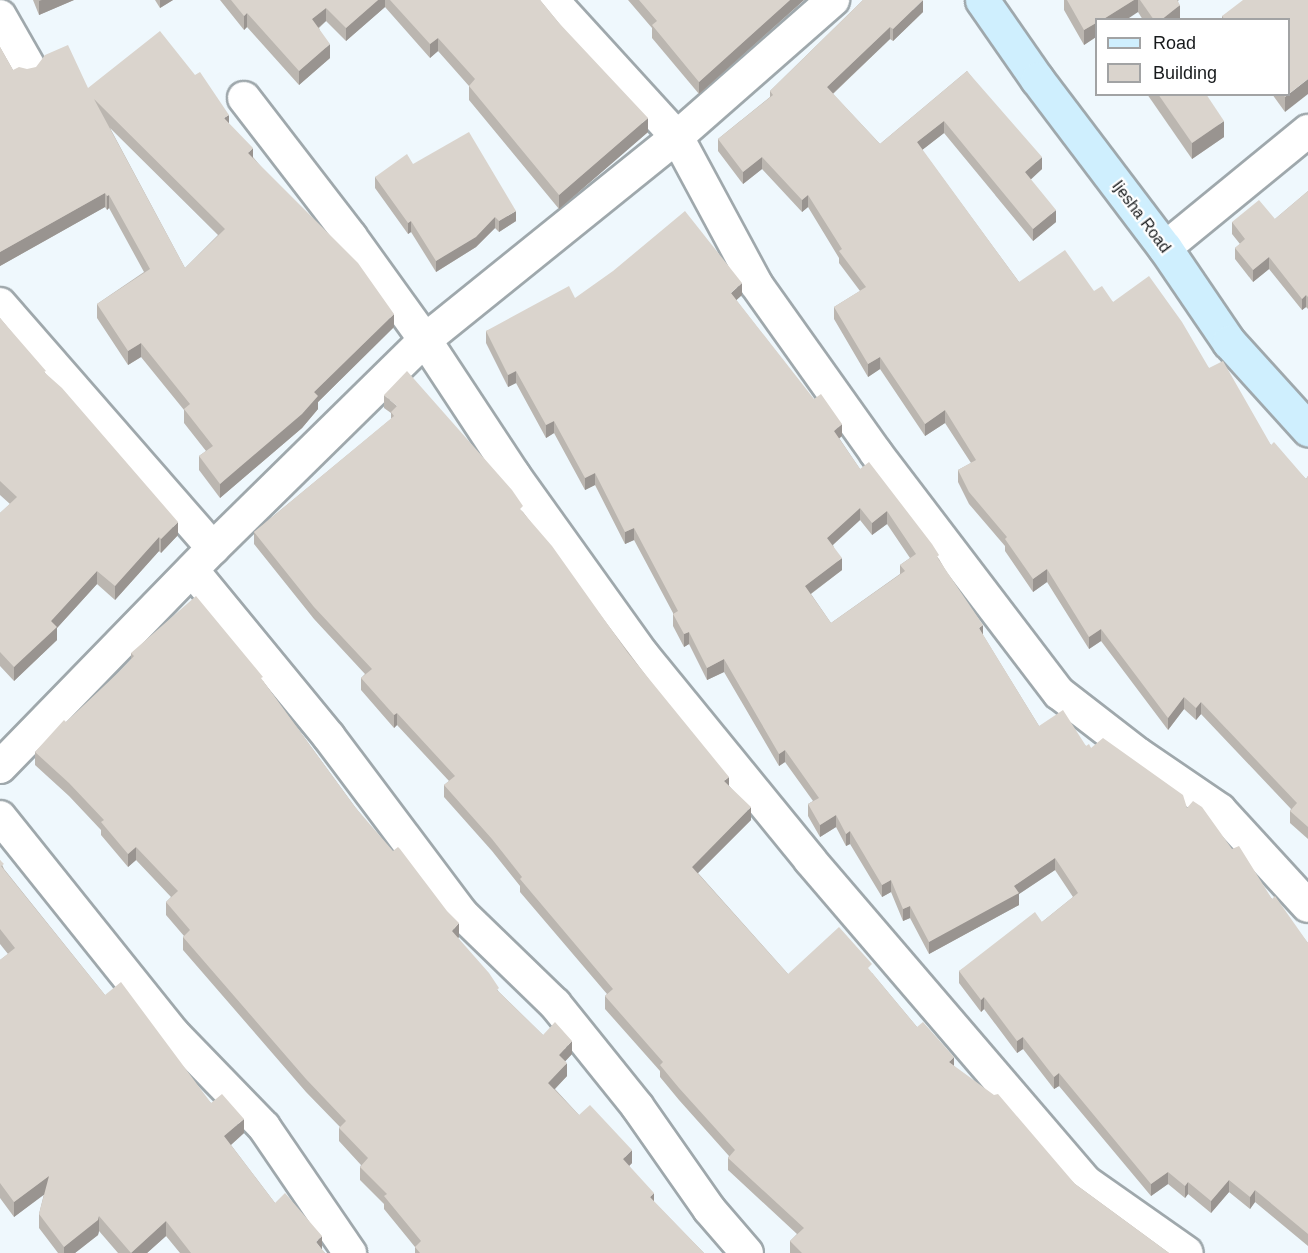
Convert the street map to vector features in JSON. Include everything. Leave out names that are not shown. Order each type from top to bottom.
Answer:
[{"type":"main road","name":"Ijesha Road","points":[[982,0],[1037,79],[1165,248],[1229,342],[1308,429]]},
{"type":"street","points":[[552,0],[677,137],[756,284],[876,453],[1059,693],[1138,754],[1220,810],[1308,906]]},
{"type":"street","points":[[0,766],[202,559],[425,340],[677,137],[833,0]]},
{"type":"street","points":[[0,16],[28,65]]},
{"type":"street","points":[[244,98],[351,237],[425,340],[514,475],[643,655],[810,860],[1086,1182],[1187,1253]]},
{"type":"street","points":[[1165,248],[1308,131]]},
{"type":"street","points":[[0,304],[202,559],[329,737],[461,913],[562,1013],[637,1106],[709,1209],[747,1253]]},
{"type":"street","points":[[0,817],[174,1034],[264,1127],[350,1253]]},
{"type":"building","points":[[231,0],[378,0],[346,28],[326,8],[312,19],[330,44],[299,71],[247,13],[244,16]]},
{"type":"building","points":[[390,0],[540,0],[648,118],[559,195],[469,86],[475,79],[438,38],[430,44]]},
{"type":"building","points":[[639,0],[790,0],[699,82],[652,25],[657,21]]},
{"type":"building","points":[[863,0],[923,0],[893,29],[890,27],[827,87],[880,144],[967,71],[1042,157],[1025,172],[1056,210],[1033,229],[944,121],[917,142],[1019,282],[1065,250],[1094,291],[1102,286],[1113,302],[1149,276],[1182,322],[1209,368],[1223,361],[1271,445],[1274,442],[1306,479],[1308,476],[1308,827],[1290,811],[1297,803],[1201,702],[1196,708],[1184,697],[1168,718],[1101,629],[1089,637],[1047,569],[1033,579],[1005,539],[1007,537],[969,492],[958,470],[976,460],[945,410],[925,424],[880,357],[868,364],[834,307],[866,287],[839,251],[842,249],[808,195],[802,200],[762,157],[743,172],[718,139],[773,95],[770,91]]},
{"type":"building","points":[[1067,0],[1134,0],[1105,18],[1095,18],[1095,24],[1084,30]]},
{"type":"building","points":[[1140,0],[1177,0],[1180,5],[1164,18],[1153,18]]},
{"type":"building","points":[[1243,0],[1308,0],[1308,79],[1290,93],[1290,18],[1224,18],[1222,16]]},
{"type":"building","points":[[160,31],[195,75],[200,72],[229,115],[224,118],[253,148],[248,153],[358,263],[394,314],[314,392],[318,396],[302,414],[220,484],[199,456],[213,446],[184,409],[190,404],[141,343],[128,351],[97,304],[150,269],[109,195],[105,193],[0,252],[0,47],[13,70],[19,67],[27,69],[36,67],[45,55],[68,45],[88,88]],"holes":[[[94,99],[225,229],[185,268]]]},
{"type":"building","points":[[1159,96],[1207,96],[1224,121],[1192,143]]},
{"type":"building","points":[[469,132],[516,211],[499,221],[495,217],[476,237],[436,261],[411,221],[408,223],[375,177],[407,154],[413,164]]},
{"type":"building","points":[[1308,191],[1308,297],[1306,295],[1302,299],[1269,257],[1253,270],[1235,248],[1245,239],[1232,222],[1259,200],[1275,219]]},
{"type":"building","points":[[685,211],[742,283],[731,293],[814,399],[821,394],[842,424],[834,431],[860,469],[869,462],[932,544],[939,555],[937,557],[983,625],[979,628],[1039,726],[1063,710],[1086,746],[1089,744],[1091,748],[1103,738],[1183,795],[1187,808],[1193,801],[1202,807],[1232,849],[1239,846],[1272,899],[1275,896],[1308,943],[1308,1234],[1255,1190],[1250,1197],[1229,1180],[1211,1201],[1188,1182],[1185,1186],[1168,1172],[1151,1184],[1059,1073],[1054,1077],[1023,1037],[1017,1041],[984,997],[981,1000],[959,971],[1035,912],[1042,922],[1078,893],[1055,858],[1014,886],[1019,893],[929,942],[910,906],[903,909],[891,880],[882,885],[850,831],[846,834],[836,815],[820,825],[808,804],[819,798],[785,750],[779,754],[724,659],[707,668],[689,632],[684,634],[673,614],[678,611],[634,528],[625,532],[595,473],[585,478],[554,421],[546,425],[516,371],[508,375],[486,331],[569,286],[575,298],[613,271]],"holes":[[[860,508],[872,523],[887,511],[916,554],[900,565],[905,571],[831,623],[805,586],[842,558],[827,538]]]},
{"type":"building","points":[[0,318],[46,371],[44,372],[62,388],[178,522],[161,539],[159,537],[115,586],[97,571],[51,621],[57,627],[14,667],[0,652],[0,513],[17,497],[0,481]]},
{"type":"building","points":[[407,371],[512,490],[523,506],[520,509],[552,546],[628,653],[729,777],[724,781],[751,807],[692,867],[788,974],[839,927],[872,964],[868,968],[917,1027],[923,1022],[954,1057],[949,1062],[994,1095],[998,1094],[1075,1184],[1169,1253],[802,1253],[790,1241],[804,1228],[728,1158],[735,1150],[679,1088],[660,1065],[663,1062],[605,996],[613,989],[520,879],[522,877],[492,839],[444,785],[455,776],[361,678],[372,669],[314,607],[254,532],[394,416],[391,412],[397,406],[384,395]]},
{"type":"building","points":[[196,596],[263,677],[261,678],[355,807],[393,851],[398,847],[400,849],[447,911],[459,923],[452,931],[489,973],[499,988],[497,990],[543,1035],[555,1022],[572,1041],[559,1055],[567,1063],[548,1083],[579,1115],[590,1105],[632,1150],[623,1159],[654,1193],[650,1197],[704,1253],[420,1253],[415,1247],[421,1241],[384,1196],[387,1194],[360,1167],[368,1158],[339,1128],[346,1121],[306,1079],[183,937],[190,930],[166,902],[178,891],[136,847],[128,854],[101,822],[104,820],[35,752],[64,720],[66,722],[120,671],[134,656],[131,653]]},
{"type":"building","points":[[0,860],[4,864],[1,866],[105,995],[121,982],[211,1103],[222,1094],[244,1119],[224,1136],[275,1203],[285,1193],[322,1236],[316,1242],[325,1253],[191,1253],[166,1221],[131,1253],[99,1216],[98,1220],[64,1247],[39,1214],[49,1176],[14,1202],[0,1183],[0,960],[15,948],[0,929]]}]
